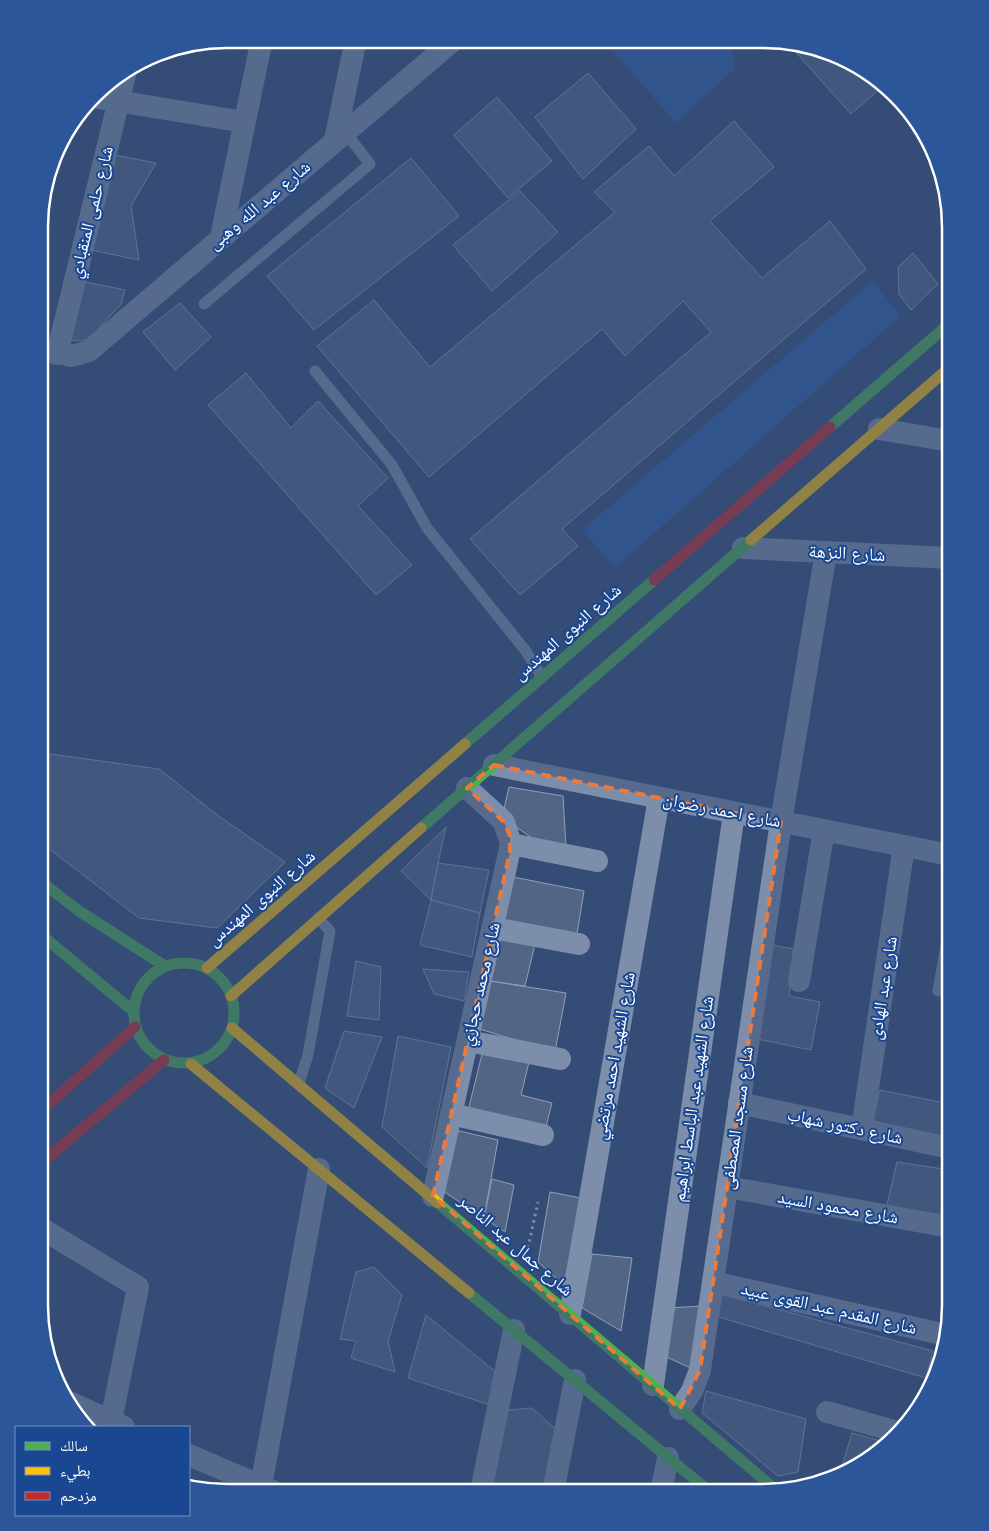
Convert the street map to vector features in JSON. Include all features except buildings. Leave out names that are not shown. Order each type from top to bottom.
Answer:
[{"type":"main road","name":"شارع النبوى المهندس","points":[[207,968],[545,680],[869,400],[902,371],[942,331]]},
{"type":"main road","points":[[232,996],[318,918],[494,766],[559,702],[743,548],[918,390],[942,373]]},
{"type":"main road","points":[[48,887],[79,910],[165,966]]},
{"type":"main road","points":[[48,940],[133,1011]]},
{"type":"main road","points":[[186,962],[207,968],[217,976],[232,996],[234,1012],[232,1028],[226,1041],[217,1052],[205,1060],[191,1064],[182,1064],[164,1060],[146,1047],[135,1027],[133,1011],[136,997],[142,984],[152,974],[165,966],[186,962]]},
{"type":"main road","points":[[48,1105],[135,1027]]},
{"type":"main road","name":"شارع جمال عبد الناصر","points":[[232,1028],[298,1086],[523,1272],[768,1484]]},
{"type":"main road","points":[[48,1157],[164,1060]]},
{"type":"main road","points":[[191,1064],[700,1484]]},
{"type":"street","points":[[221,237],[260,48]]},
{"type":"street","points":[[340,136],[355,48]]},
{"type":"street","name":"شارع عبد الله وهبى","points":[[49,352],[72,356],[89,351],[443,48]]},
{"type":"street","name":"شارع حلمى المنقبادي","points":[[49,352],[124,80]]},
{"type":"street","points":[[101,99],[244,122]]},
{"type":"street","points":[[883,422],[942,439]]},
{"type":"street","name":"شارع النزهة","points":[[743,548],[942,558]]},
{"type":"street","name":"شارع مسجد المصطفى","points":[[680,1409],[692,1391],[700,1370],[782,822],[826,552]]},
{"type":"street","name":"شارع احمد رضوان","points":[[494,766],[942,853]]},
{"type":"street","points":[[467,788],[504,822],[511,844],[597,861]]},
{"type":"street","name":"شارع الشهيد احمد مرتضي","points":[[570,1314],[659,798]]},
{"type":"street","name":"شارع الشهيد عبد الباسط ابراهيم","points":[[653,1385],[734,812]]},
{"type":"street","points":[[799,981],[824,830]]},
{"type":"street","name":"شارع محمد حجازي","points":[[432,1196],[511,844]]},
{"type":"street","name":"شارع عبد الهادى","points":[[862,1129],[904,846]]},
{"type":"street","points":[[493,928],[579,944]]},
{"type":"street","points":[[468,1040],[560,1059]]},
{"type":"street","name":"شارع دكتور شهاب","points":[[739,1103],[942,1146]]},
{"type":"street","points":[[451,1114],[543,1135]]},
{"type":"street","points":[[268,1484],[319,1169]]},
{"type":"street","name":"شارع محمود السيد","points":[[727,1187],[942,1226]]},
{"type":"street","points":[[48,1232],[138,1287],[118,1424],[80,1407]]},
{"type":"street","name":"شارع المقدم عبد القوى عبيد","points":[[713,1282],[939,1333]]},
{"type":"street","points":[[483,1484],[514,1330]]},
{"type":"street","points":[[555,1484],[575,1380]]},
{"type":"street","points":[[827,1412],[890,1430]]},
{"type":"street","points":[[190,1454],[258,1484]]},
{"type":"street","points":[[663,1484],[668,1458]]},
{"type":"lane","points":[[204,304],[370,164],[340,136]]},
{"type":"lane","points":[[315,371],[392,465],[426,528],[525,650],[545,680]]},
{"type":"lane","points":[[298,1086],[308,1055],[330,931],[318,918]]},
{"type":"lane","points":[[938,991],[942,969]]},
{"type":"path","points":[[523,1272],[538,1202]]},
{"type":"highlighted area","points":[[494,765],[781,822],[700,1370],[680,1409],[433,1196],[510,852],[510,836],[504,822],[467,788]]},
{"type":"shaded area","points":[[614,48],[731,48],[735,68],[676,123],[612,50]]},
{"type":"shaded area","points":[[873,281],[900,316],[615,568],[582,530]]},
{"type":"traffic: fast","points":[[830,427],[942,330]]},
{"type":"traffic: fast","points":[[421,828],[751,540]]},
{"type":"traffic: fast","points":[[465,744],[654,580]]},
{"type":"traffic: fast","points":[[48,887],[79,911],[165,966]]},
{"type":"traffic: fast","points":[[48,940],[133,1011]]},
{"type":"traffic: fast","points":[[174,963],[194,963],[203,966],[220,977],[231,994],[234,1003],[234,1013],[234,1023],[231,1032],[220,1049],[203,1060],[194,1063],[174,1063],[156,1055],[142,1041],[134,1023],[134,1003],[142,985],[156,971],[174,963]]},
{"type":"traffic: fast","points":[[438,1203],[768,1484]]},
{"type":"traffic: fast","points":[[469,1293],[700,1484]]},
{"type":"traffic: slow","points":[[751,540],[942,374]]},
{"type":"traffic: slow","points":[[207,968],[465,744]]},
{"type":"traffic: slow","points":[[231,996],[421,828]]},
{"type":"traffic: slow","points":[[232,1028],[438,1203]]},
{"type":"traffic: slow","points":[[191,1064],[469,1293]]},
{"type":"traffic: jam","points":[[654,580],[830,427]]},
{"type":"traffic: jam","points":[[48,1105],[135,1027]]},
{"type":"traffic: jam","points":[[48,1157],[164,1060]]}]
